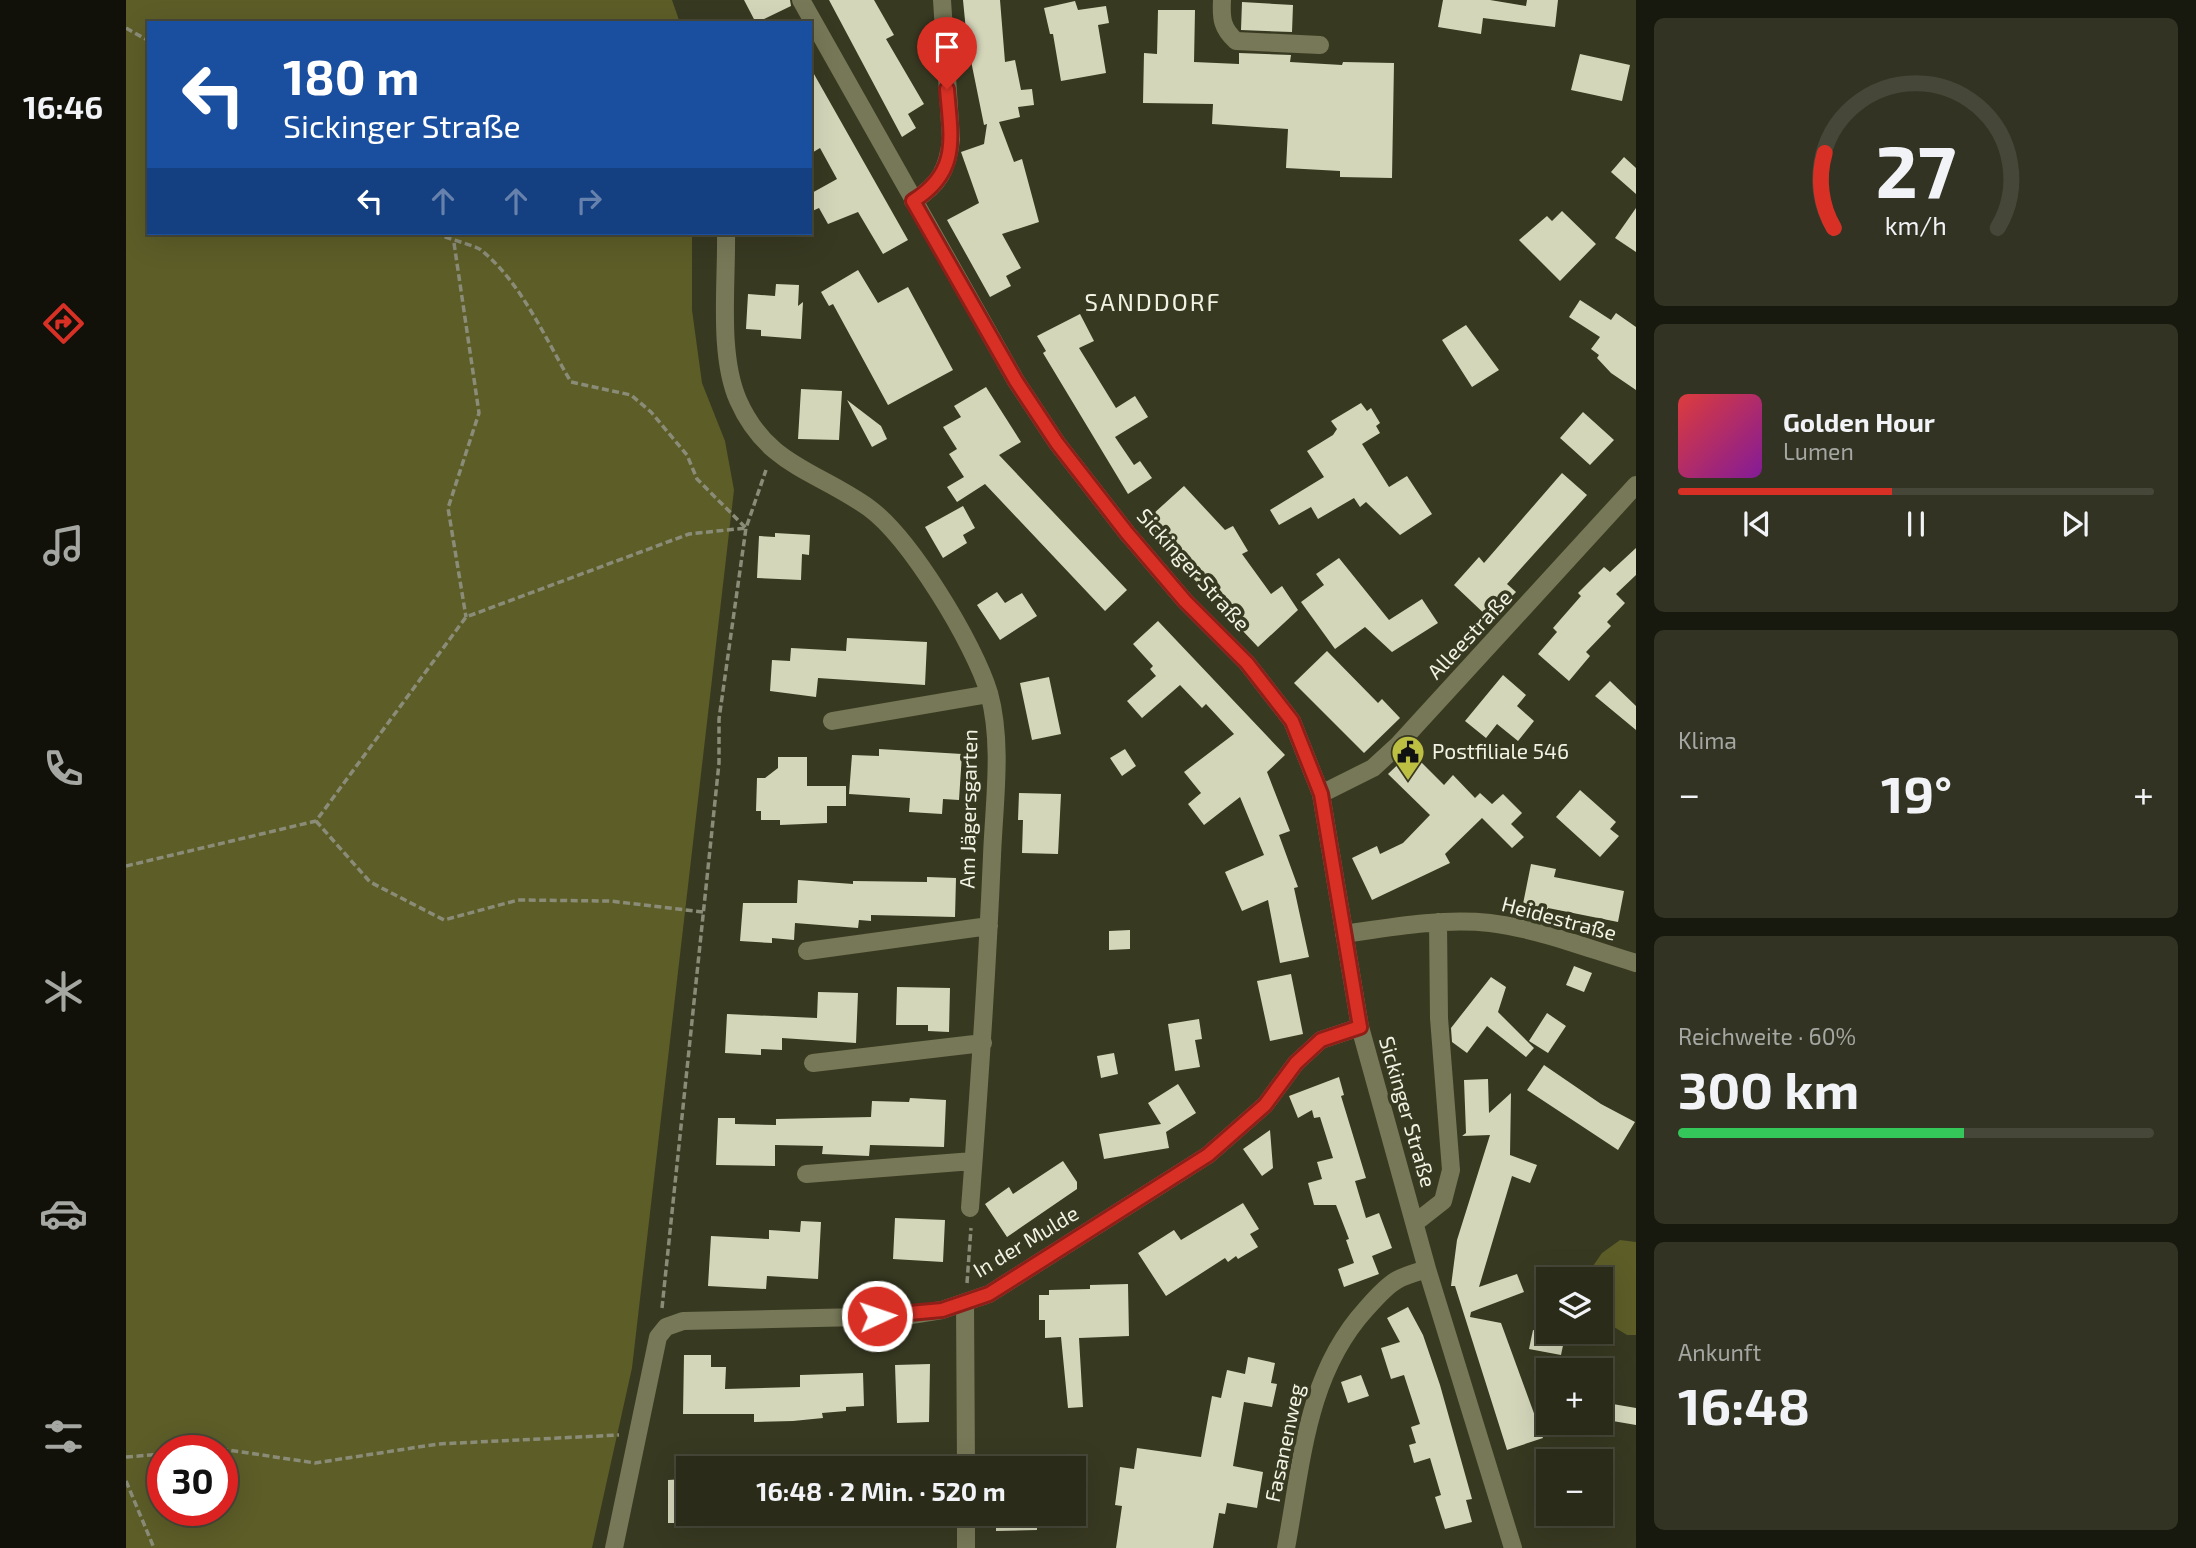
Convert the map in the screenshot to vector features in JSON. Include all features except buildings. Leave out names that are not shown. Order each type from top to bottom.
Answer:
[{"type":"street","name":"Sickinger Straße","points":[[801,0],[810,21]]},
{"type":"street","points":[[913,201],[933,189],[949,159],[951,139],[942,0]]},
{"type":"street","points":[[1222,0],[1221,20],[1226,32],[1236,41],[1320,45]]},
{"type":"street","name":"Sickinger Straße","points":[[814,32],[1016,381],[1057,443],[1177,591],[1273,694],[1292,721],[1321,794],[1360,1027],[1427,1269],[1513,1548]]},
{"type":"street","name":"Am Jägersgarten","points":[[726,235],[728,369],[737,398],[750,423],[773,451],[872,510],[899,539],[971,648],[989,694],[996,739],[983,1043],[970,1208]]},
{"type":"street","name":"Alleestraße","points":[[1321,794],[1373,768],[1397,746],[1636,485]]},
{"type":"street","name":"Am Jägersgarten","points":[[832,721],[989,694]]},
{"type":"street","name":"Sickinger Straße","points":[[1415,1223],[1443,1201],[1451,1170],[1439,1018],[1438,922]]},
{"type":"street","name":"Heidestraße","points":[[1344,934],[1438,922],[1490,923],[1536,933],[1636,963]]},
{"type":"street","points":[[807,951],[989,926]]},
{"type":"street","name":"In der Mulde","points":[[666,1327],[682,1321],[905,1316],[965,1303],[989,1294],[1208,1155],[1265,1105],[1296,1063],[1321,1040],[1360,1027]]},
{"type":"street","points":[[813,1063],[983,1043]]},
{"type":"street","points":[[806,1174],[973,1161]]},
{"type":"street","name":"Fasanenweg","points":[[1286,1548],[1315,1395],[1329,1358],[1354,1322],[1378,1296],[1397,1280],[1427,1269]]},
{"type":"street","points":[[965,1303],[966,1456]]},
{"type":"street","points":[[614,1548],[658,1337],[666,1327]]},
{"type":"street","points":[[966,1526],[967,1548]]},
{"type":"path","points":[[126,28],[147,40]]},
{"type":"path","points":[[439,235],[479,248],[513,286],[571,382],[631,395],[651,412],[687,455],[697,479],[746,528]]},
{"type":"path","points":[[454,242],[480,413],[448,508],[466,617]]},
{"type":"path","points":[[666,1327],[662,1305],[719,764],[719,719],[746,528],[773,451]]},
{"type":"path","points":[[126,866],[316,821],[466,617],[689,534],[746,528]]},
{"type":"path","points":[[316,821],[370,882],[444,920],[518,900],[610,901],[703,912]]},
{"type":"path","points":[[965,1303],[970,1208]]},
{"type":"path","points":[[238,1451],[315,1463],[438,1444],[637,1434]]},
{"type":"path","points":[[126,1457],[147,1455]]},
{"type":"path","points":[[126,1481],[154,1548]]},
{"type":"shaded area","points":[[126,0],[672,0],[679,21],[147,21],[147,235],[692,235],[692,310],[702,383],[725,441],[734,490],[632,1368],[592,1548],[126,1548]]},
{"type":"shaded area","points":[[1620,1240],[1636,1242],[1636,1335],[1627,1335],[1613,1326],[1613,1267],[1592,1267],[1602,1253]]},
{"type":"place","name":"Postfiliale 546","points":[[1408,782]]},
{"type":"district","name":"SANDDORF","points":[[1153,303]]},
{"type":"route","points":[[877,1316],[905,1316],[942,1310],[989,1294],[1208,1155],[1242,1128],[1265,1105],[1296,1063],[1321,1040],[1360,1027],[1321,794],[1292,721],[1247,663],[1185,601],[1127,533],[1057,443],[1016,381],[913,201],[933,189],[942,177],[949,159],[951,139],[947,89]]}]
